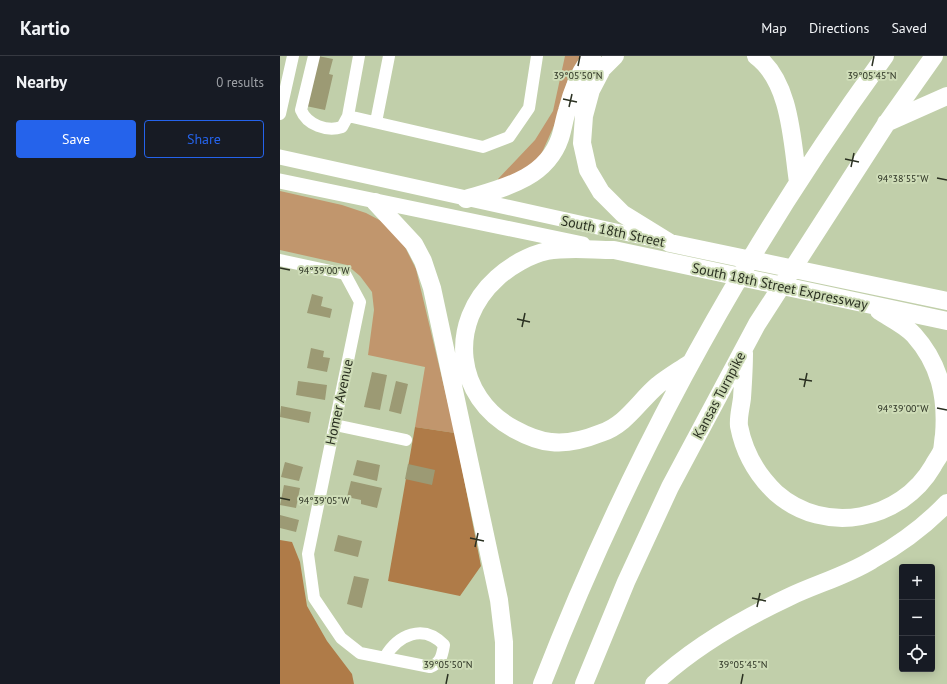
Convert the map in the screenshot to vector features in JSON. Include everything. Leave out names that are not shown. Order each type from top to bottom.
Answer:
[{"type":"highway","points":[[466,200],[510,186],[533,174],[548,161],[559,139],[574,86],[592,56]]},
{"type":"highway","points":[[615,56],[602,69],[591,90],[584,116],[582,143],[588,170],[609,203],[636,223],[670,243]]},
{"type":"highway","points":[[756,56],[764,62],[776,81],[788,111],[798,182]]},
{"type":"highway","points":[[542,684],[596,552],[636,467],[704,336],[779,211],[850,104],[885,56]]},
{"type":"highway","name":"Kansas Turnpike","points":[[584,684],[626,582],[670,487],[757,324],[820,223],[886,124],[934,56]]},
{"type":"highway","points":[[886,124],[947,96]]},
{"type":"highway","points":[[375,202],[414,244],[423,261],[432,288],[498,600],[504,642],[504,684]]},
{"type":"highway","name":"South 18th Street","points":[[670,243],[947,301]]},
{"type":"highway","name":"South 18th Street Expressway","points":[[690,363],[658,386],[622,422],[603,433],[577,440],[551,442],[527,437],[507,426],[479,399],[468,380],[465,340],[467,322],[474,303],[489,285],[507,269],[532,256],[547,252],[572,249],[614,250],[947,321]]},
{"type":"highway","points":[[745,348],[739,424],[748,456],[764,482],[784,500],[809,513],[837,518],[862,517],[887,509],[913,490],[927,476],[942,450],[946,421],[944,389],[932,360],[913,334],[872,306]]},
{"type":"highway","points":[[654,684],[688,654],[727,628],[788,597],[871,561],[932,519],[947,503]]},
{"type":"main road","name":"South 18th Street","points":[[280,157],[466,200],[670,243]]},
{"type":"main road","name":"South 18th Street","points":[[280,181],[375,202],[614,250]]},
{"type":"street","points":[[280,114],[293,56]]},
{"type":"street","points":[[314,56],[301,110],[304,118],[309,123],[334,129],[342,127],[348,116],[359,56]]},
{"type":"street","points":[[376,122],[389,56]]},
{"type":"street","points":[[348,116],[483,147],[509,137],[529,108],[537,56]]},
{"type":"street","name":"Homer Avenue","points":[[280,260],[346,274],[360,302],[308,554],[314,598],[341,638],[360,653],[385,658]]},
{"type":"street","points":[[335,425],[406,440]]},
{"type":"street","points":[[412,634],[432,635],[444,645],[442,658],[436,664],[430,666],[385,658],[391,646],[400,638],[412,634]]},
{"type":"shaded area","points":[[565,56],[581,56],[569,75],[557,119],[540,157],[529,168],[500,183],[498,179],[535,140],[553,111]]},
{"type":"shaded area","points":[[280,191],[342,205],[366,213],[385,223],[403,243],[416,269],[455,433],[415,427],[425,367],[368,355],[374,310],[372,292],[360,276],[347,265],[280,250]]},
{"type":"shaded area","points":[[415,427],[455,433],[481,566],[460,596],[388,581]]},
{"type":"shaded area","points":[[280,540],[292,542],[300,562],[307,606],[327,641],[352,674],[354,684],[280,684]]},
{"type":"building","points":[[318,56],[333,59],[329,74],[333,75],[325,110],[306,106]]},
{"type":"building","points":[[312,294],[323,297],[321,306],[332,309],[330,318],[307,313]]},
{"type":"building","points":[[311,348],[324,351],[323,357],[330,358],[327,372],[307,368]]},
{"type":"building","points":[[372,372],[387,375],[380,410],[364,407]]},
{"type":"building","points":[[298,381],[327,385],[325,400],[296,395]]},
{"type":"building","points":[[396,381],[408,384],[401,414],[389,411]]},
{"type":"building","points":[[281,406],[311,412],[309,423],[280,417]]},
{"type":"building","points":[[357,460],[380,465],[377,481],[353,475]]},
{"type":"building","points":[[285,462],[303,467],[299,481],[281,477]]},
{"type":"building","points":[[408,464],[435,470],[432,485],[405,479]]},
{"type":"building","points":[[351,481],[382,488],[377,508],[361,504],[361,500],[347,497]]},
{"type":"building","points":[[284,485],[300,488],[296,508],[280,505]]},
{"type":"building","points":[[280,515],[299,520],[296,532],[280,528]]},
{"type":"building","points":[[338,535],[362,541],[358,557],[334,551]]},
{"type":"building","points":[[354,576],[369,579],[362,608],[347,604]]}]
